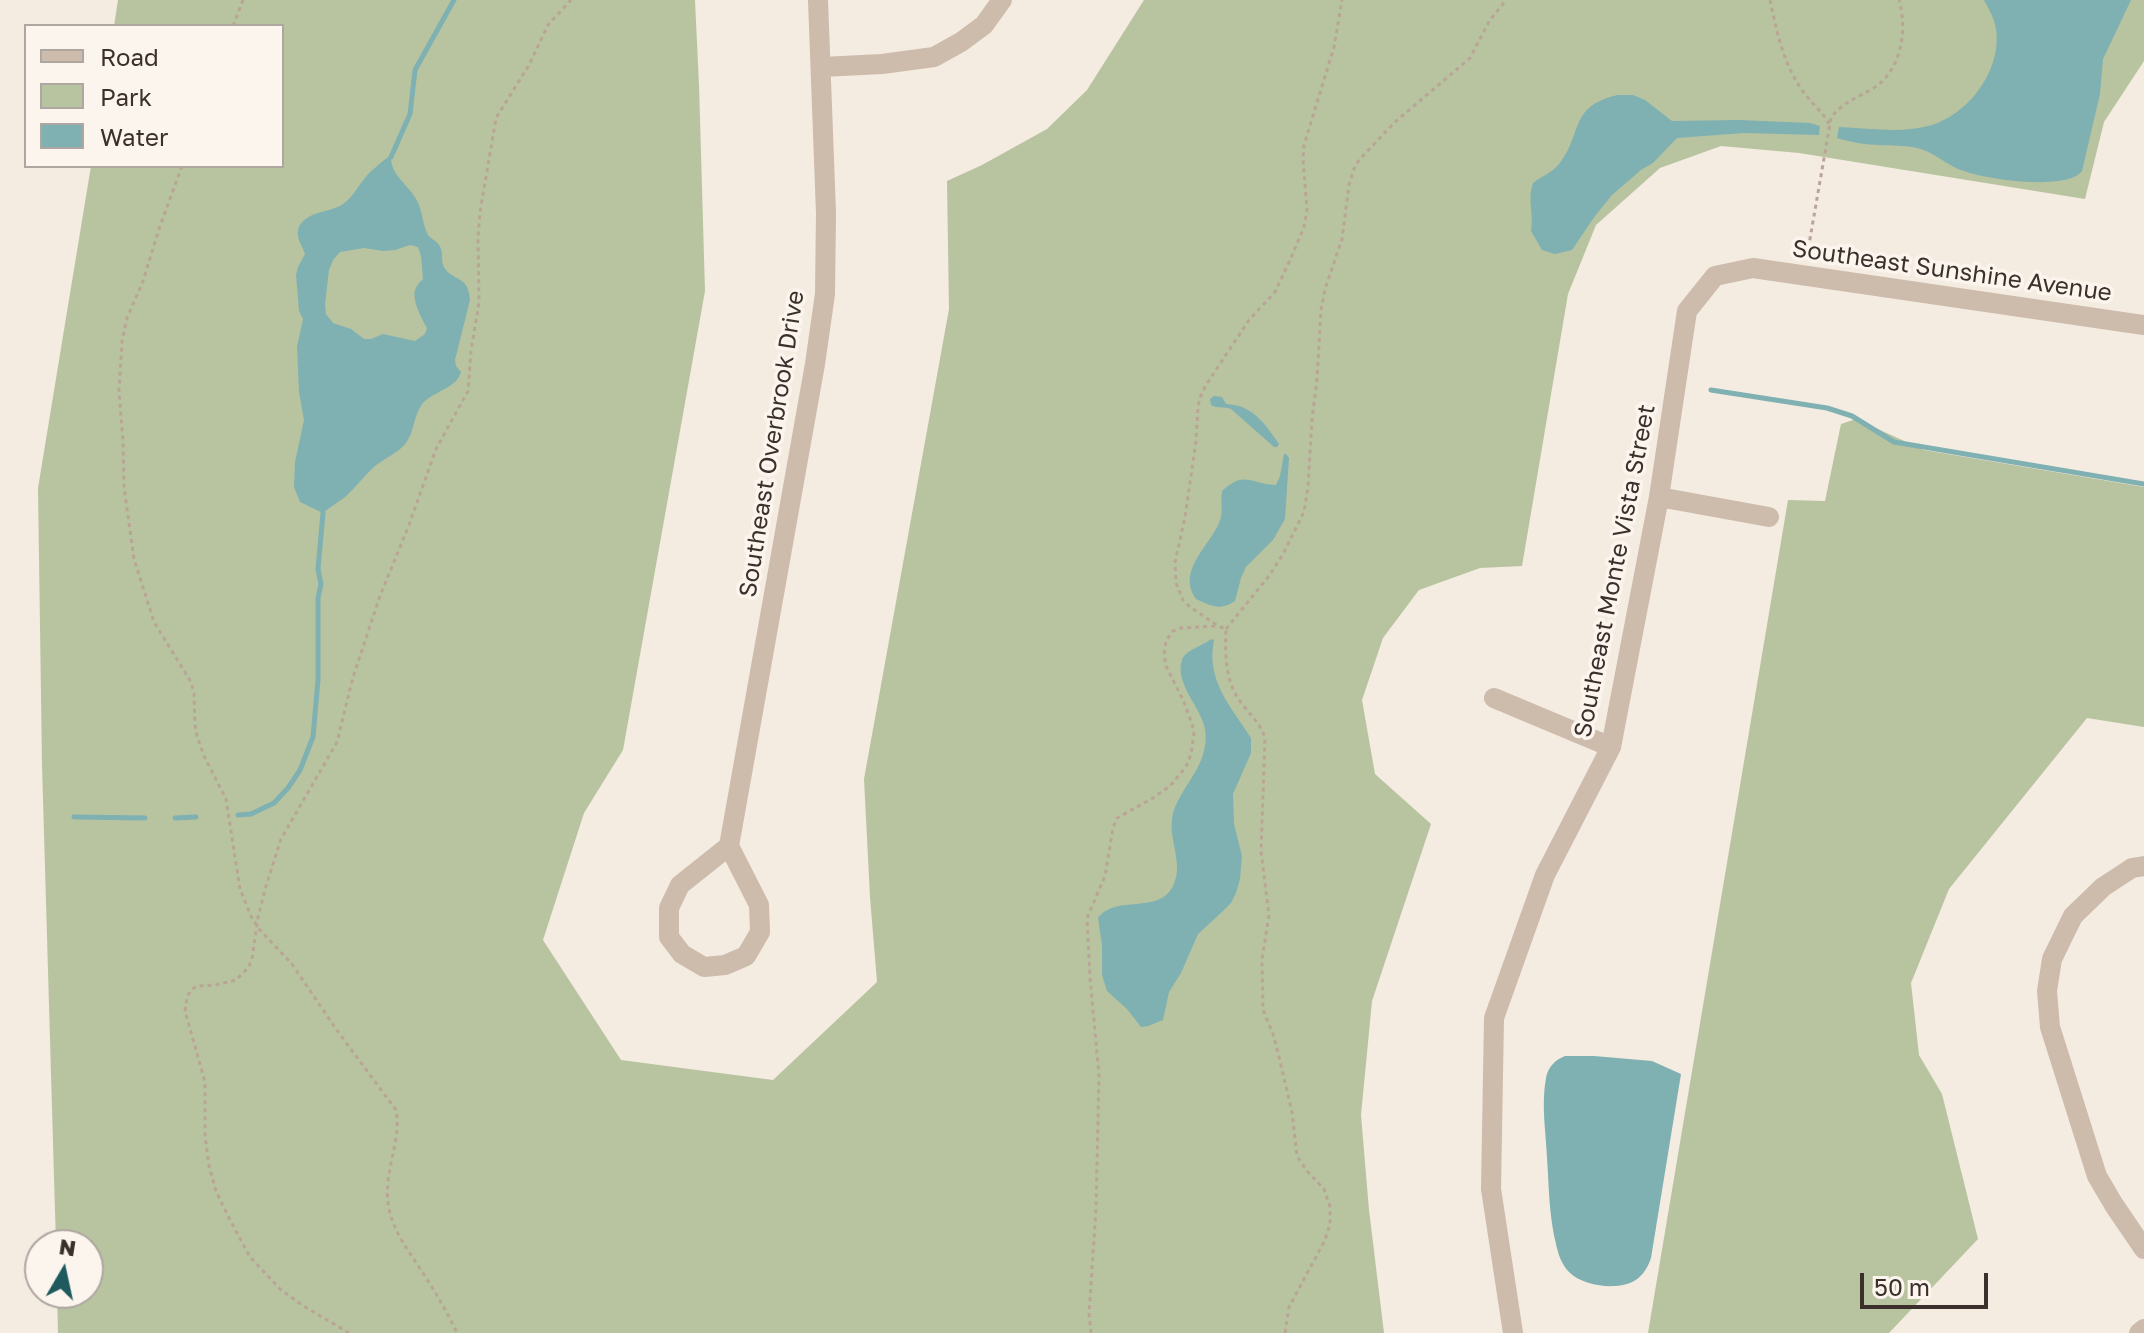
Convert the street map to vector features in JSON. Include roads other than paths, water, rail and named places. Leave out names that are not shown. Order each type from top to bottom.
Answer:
[{"type":"street","name":"Southeast Overbrook Drive","points":[[729,846],[825,294],[826,213],[818,0]]},
{"type":"street","points":[[822,67],[934,57],[984,25],[1002,0]]},
{"type":"street","name":"Southeast Sunshine Avenue","points":[[1753,268],[2144,325]]},
{"type":"street","name":"Southeast Monte Vista Street","points":[[1513,1333],[1491,1189],[1494,1018],[1545,875],[1611,747],[1659,497],[1687,311],[1715,276],[1753,268]]},
{"type":"street","points":[[1659,497],[1769,517]]},
{"type":"street","points":[[1494,698],[1611,747]]},
{"type":"street","points":[[729,846],[759,905],[760,932],[746,956],[725,965],[704,967],[682,954],[669,937],[669,908],[680,885],[729,846]]},
{"type":"street","points":[[2144,866],[2132,868],[2103,887],[2073,916],[2052,959],[2047,991],[2050,1027],[2097,1176],[2144,1249]]},
{"type":"street","points":[[2139,1333],[2144,1329]]},
{"type":"water","points":[[1984,0],[2131,0],[2103,59],[2100,94],[2082,171],[2059,181],[2021,182],[1967,172],[1917,148],[1863,144],[1837,138],[1839,127],[1897,130],[1932,125],[1959,111],[1971,100],[1988,74],[1997,44],[1995,25]]},
{"type":"water","points":[[1618,95],[1633,95],[1645,100],[1672,121],[1810,123],[1820,126],[1819,135],[1744,133],[1677,138],[1653,163],[1612,195],[1572,250],[1555,254],[1542,250],[1531,231],[1533,183],[1559,164],[1591,106]]},
{"type":"water","points":[[391,157],[397,175],[416,199],[428,235],[442,251],[444,267],[463,282],[469,292],[470,300],[455,360],[461,372],[455,382],[423,403],[403,447],[375,466],[344,498],[323,513],[300,502],[294,487],[295,462],[304,420],[297,347],[303,319],[299,311],[296,275],[305,254],[298,229],[308,217],[344,203],[367,175]],"holes":[[[410,245],[418,247],[423,279],[414,294],[427,328],[425,334],[415,341],[383,334],[364,339],[351,329],[333,323],[326,314],[325,304],[329,270],[340,252],[364,248],[395,250]]]},
{"type":"water","points":[[1222,397],[1226,404],[1251,412],[1269,429],[1279,444],[1277,447],[1231,409],[1211,405],[1210,399]]},
{"type":"water","points":[[1284,454],[1289,458],[1285,519],[1273,540],[1246,567],[1235,601],[1216,606],[1196,599],[1191,589],[1192,569],[1220,519],[1222,491],[1242,480],[1276,485]]},
{"type":"water","points":[[1214,640],[1212,655],[1217,680],[1251,738],[1251,753],[1233,794],[1234,824],[1242,856],[1240,879],[1231,903],[1198,934],[1169,992],[1163,1020],[1141,1027],[1107,991],[1102,975],[1098,918],[1115,907],[1158,900],[1173,886],[1177,861],[1172,819],[1203,755],[1205,743],[1203,721],[1182,677],[1182,660],[1187,653]]},
{"type":"water","points":[[1565,1056],[1652,1061],[1681,1074],[1651,1258],[1642,1275],[1628,1284],[1603,1286],[1579,1279],[1562,1263],[1558,1252],[1551,1212],[1544,1098],[1548,1070]]},
{"type":"waterway","points":[[391,157],[410,114],[415,70],[454,0]]},
{"type":"waterway","points":[[1711,390],[1827,408],[1852,416],[1894,442],[2144,484]]},
{"type":"waterway","points":[[238,815],[251,814],[274,803],[300,770],[313,737],[321,584],[318,569],[323,513]]},
{"type":"waterway","points":[[74,817],[145,818]]},
{"type":"waterway","points":[[175,818],[196,817]]}]
